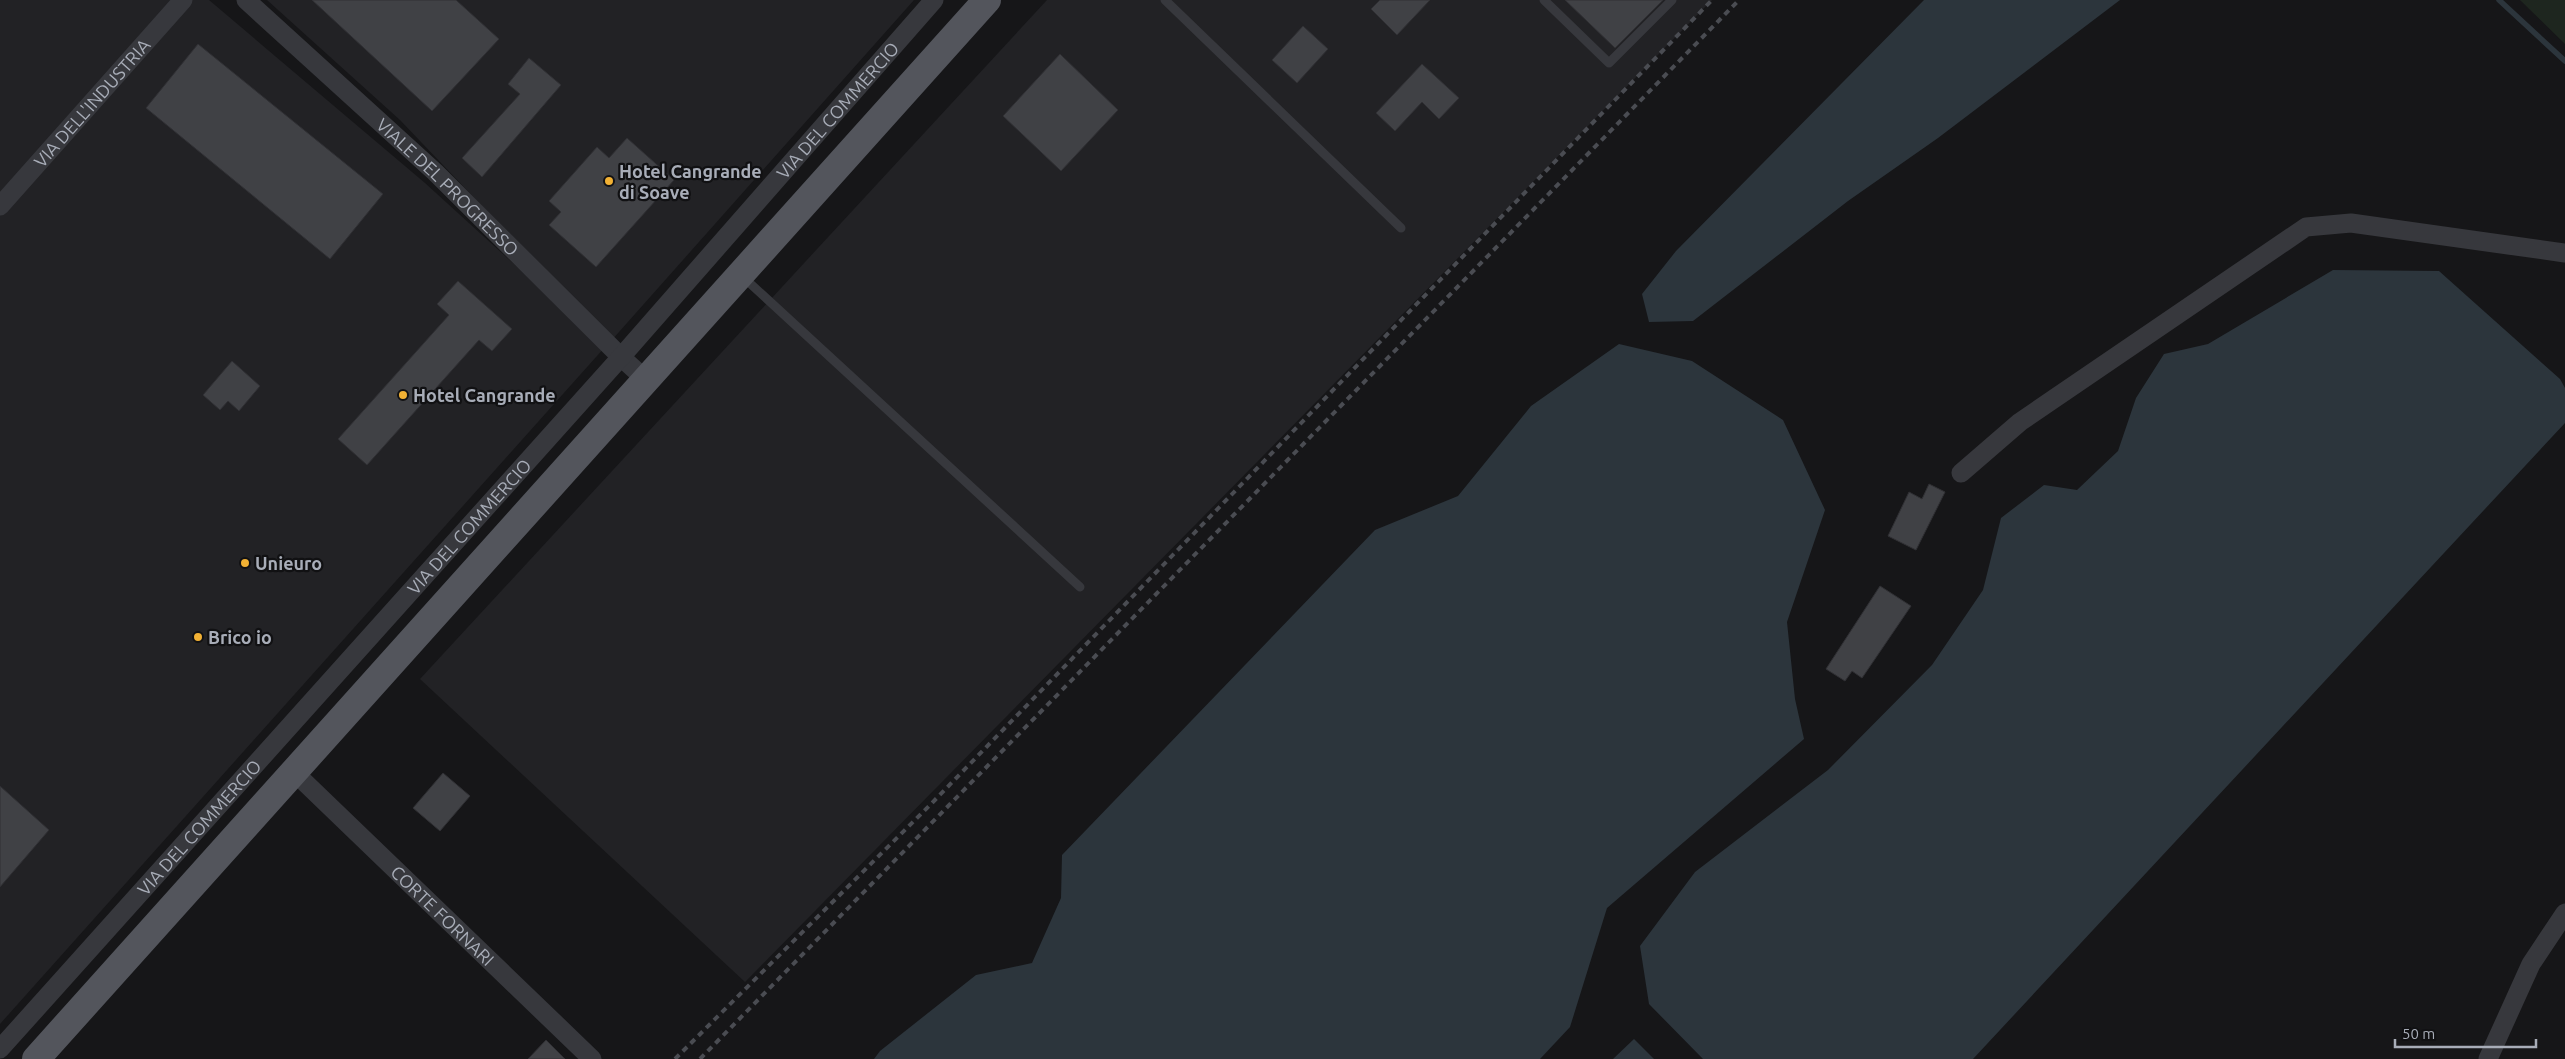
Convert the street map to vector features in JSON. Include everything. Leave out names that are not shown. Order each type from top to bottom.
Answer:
[{"type":"main road","points":[[36,1059],[987,0]]},
{"type":"street","name":"VIA DELL'INDUSTRIA","points":[[0,206],[182,0]]},
{"type":"street","name":"VIALE DEL PROGRESSO","points":[[246,0],[435,172],[645,379]]},
{"type":"street","name":"VIA DEL COMMERCIO","points":[[0,1049],[621,357],[934,0]]},
{"type":"street","points":[[1961,473],[2020,422],[2306,227],[2351,223],[2565,253]]},
{"type":"street","name":"CORTE FORNARI","points":[[293,772],[592,1059]]},
{"type":"street","points":[[2488,1059],[2531,964],[2565,913]]},
{"type":"lane","points":[[1164,0],[1401,228]]},
{"type":"lane","points":[[1544,0],[1610,64],[1672,0]]},
{"type":"lane","points":[[740,274],[1080,587]]},
{"type":"shaded area","points":[[0,0],[209,0],[425,183],[605,347],[0,1024]]},
{"type":"shaded area","points":[[267,0],[914,0],[611,341],[400,120]]},
{"type":"shaded area","points":[[1047,0],[1712,0],[745,982],[420,679]]},
{"type":"shaded area","points":[[1924,0],[2120,0],[1938,138],[1848,201],[1693,321],[1649,322],[1642,294],[1676,251]]},
{"type":"shaded area","points":[[2520,0],[2565,0],[2565,44]]},
{"type":"shaded area","points":[[2333,270],[2439,271],[2560,379],[2565,388],[2565,423],[1973,1059],[1703,1059],[1649,1004],[1640,946],[1695,872],[1828,770],[1932,665],[1983,590],[2001,518],[2044,485],[2077,490],[2118,451],[2136,398],[2164,354],[2208,344]]},
{"type":"shaded area","points":[[1619,344],[1692,361],[1783,420],[1825,510],[1787,622],[1795,699],[1804,739],[1607,908],[1570,1027],[1540,1059],[874,1059],[880,1051],[976,975],[1032,963],[1061,898],[1062,855],[1375,530],[1458,496],[1531,406]]},
{"type":"shaded area","points":[[1634,1039],[1654,1059],[1613,1059]]},
{"type":"building","points":[[312,0],[456,0],[499,39],[432,111]]},
{"type":"building","points":[[1380,0],[1430,0],[1397,35],[1371,9]]},
{"type":"building","points":[[1565,0],[1663,0],[1615,48]]},
{"type":"building","points":[[1303,26],[1328,49],[1297,83],[1272,60]]},
{"type":"building","points":[[198,44],[383,194],[330,259],[146,108]]},
{"type":"building","points":[[1060,54],[1118,110],[1061,171],[1003,116]]},
{"type":"building","points":[[529,58],[561,85],[482,177],[462,158],[520,94],[508,84]]},
{"type":"building","points":[[1422,64],[1459,98],[1439,119],[1422,102],[1395,131],[1376,113]]},
{"type":"building","points":[[627,138],[674,180],[596,267],[549,225],[561,212],[549,201],[597,147],[609,158]]},
{"type":"building","name":"Hotel Cangrande","points":[[458,281],[512,329],[492,351],[479,340],[367,465],[338,439],[449,315],[437,304]]},
{"type":"building","points":[[232,361],[260,386],[239,411],[228,401],[220,410],[203,395]]},
{"type":"building","points":[[1929,484],[1945,492],[1916,550],[1888,536],[1909,492],[1922,499]]},
{"type":"building","points":[[1880,586],[1911,606],[1862,678],[1852,671],[1845,681],[1826,669]]},
{"type":"building","points":[[443,773],[470,796],[440,831],[413,808]]},
{"type":"building","points":[[0,786],[49,830],[0,887]]},
{"type":"building","points":[[546,1040],[565,1059],[528,1059]]},
{"type":"waterway","points":[[2499,0],[2565,61]]},
{"type":"railway","points":[[675,1059],[931,804],[1712,0]]},
{"type":"railway","points":[[700,1059],[1739,0]]},
{"type":"place","name":"Hotel Cangrande di Soave","points":[[609,181]]},
{"type":"place","name":"Hotel Cangrande","points":[[403,395]]},
{"type":"place","name":"Unieuro","points":[[245,563]]},
{"type":"place","name":"Brico io","points":[[198,637]]}]
